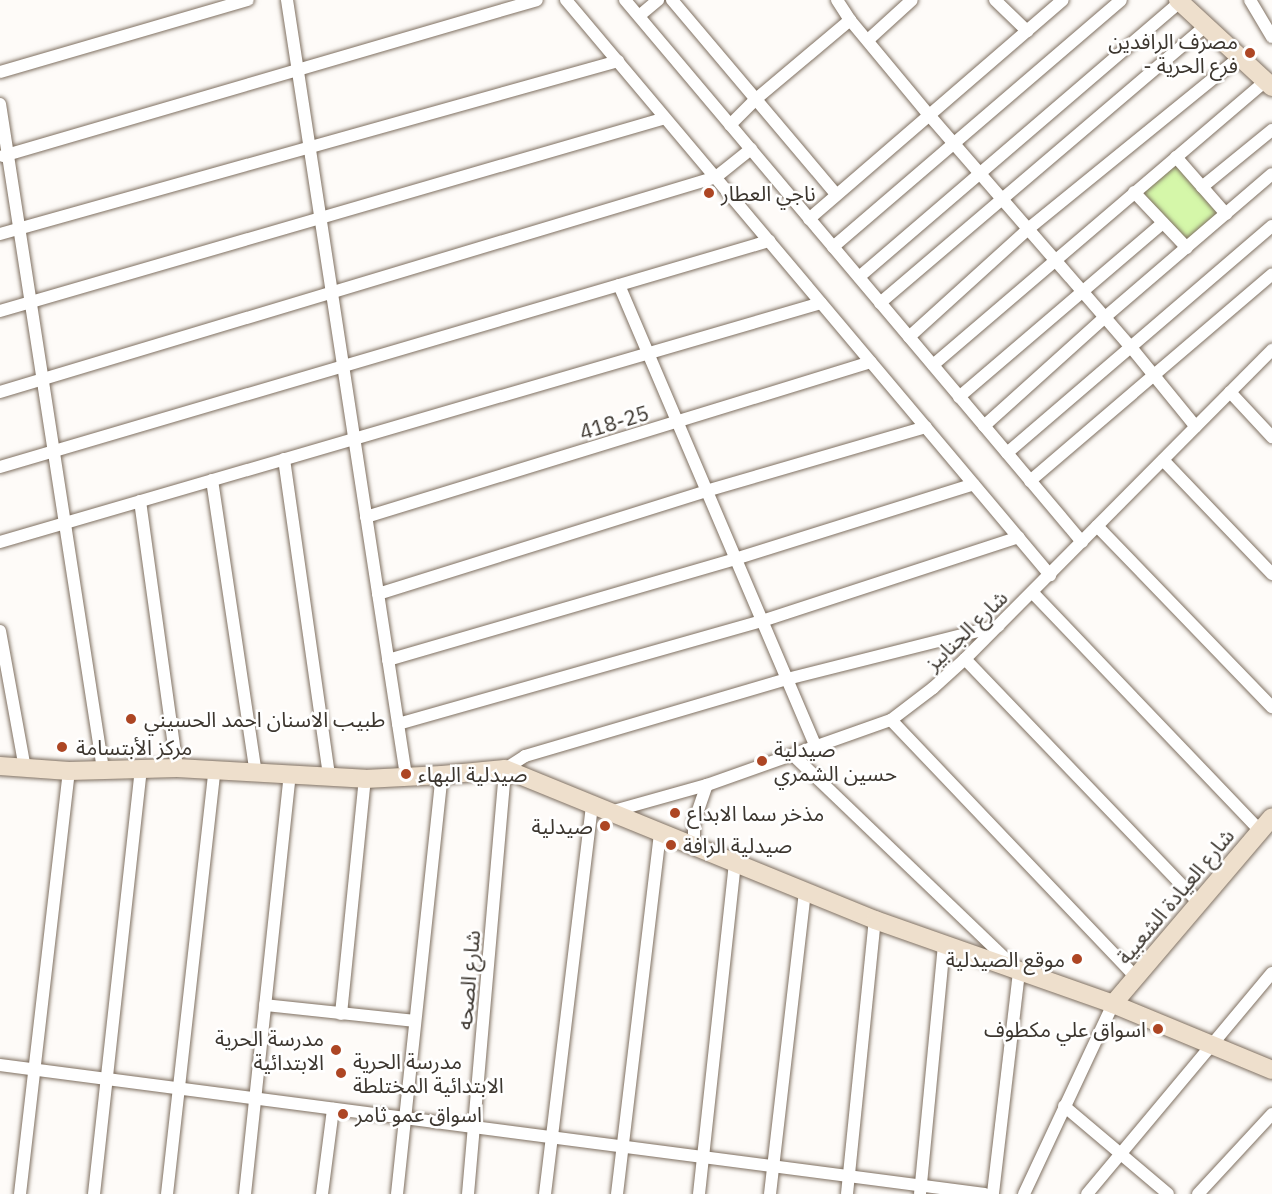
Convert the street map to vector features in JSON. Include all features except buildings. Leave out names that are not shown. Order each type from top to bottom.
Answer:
[{"type":"street","points":[[0,72],[248,0]]},
{"type":"street","points":[[287,0],[406,776]]},
{"type":"street","points":[[4,155],[537,0]]},
{"type":"street","points":[[566,0],[1050,574]]},
{"type":"street","points":[[625,0],[1082,542]]},
{"type":"street","points":[[639,16],[658,0]]},
{"type":"street","points":[[672,0],[836,194]]},
{"type":"street","points":[[837,0],[850,20],[929,115],[1130,346],[1196,427]]},
{"type":"street","points":[[868,40],[912,0]]},
{"type":"street","points":[[995,0],[1027,31]]},
{"type":"street","points":[[809,219],[1063,0]]},
{"type":"street","points":[[833,247],[1121,0]]},
{"type":"street","points":[[1250,0],[1272,37]]},
{"type":"street","points":[[858,277],[1179,1],[1268,84],[1054,259],[933,365]]},
{"type":"street","points":[[730,125],[756,99],[850,20]]},
{"type":"street","points":[[880,303],[1206,26]]},
{"type":"street","points":[[909,337],[1028,229],[1240,57]]},
{"type":"street","points":[[0,234],[618,61]]},
{"type":"street","points":[[0,104],[4,155],[31,303],[103,770]]},
{"type":"street","points":[[0,311],[665,118]]},
{"type":"street","points":[[1202,187],[1272,130]]},
{"type":"street","points":[[0,392],[716,177],[751,150]]},
{"type":"street","points":[[1176,158],[1226,214]]},
{"type":"street","points":[[984,426],[1104,318],[1272,174]]},
{"type":"street","points":[[1134,192],[1187,248]]},
{"type":"street","points":[[959,396],[1163,223]]},
{"type":"street","points":[[1007,453],[1272,226]]},
{"type":"street","points":[[0,467],[769,241]]},
{"type":"street","points":[[1030,481],[1272,274]]},
{"type":"street","points":[[618,285],[816,747]]},
{"type":"street","points":[[0,542],[821,303]]},
{"type":"street","name":"شارع الجنابيز","points":[[600,808],[707,785],[891,720],[933,688],[998,626],[1272,350]]},
{"type":"street","name":"418-25","points":[[366,516],[871,362]]},
{"type":"street","points":[[1230,392],[1272,437]]},
{"type":"street","points":[[378,594],[706,491],[926,427]]},
{"type":"street","points":[[284,459],[330,775]]},
{"type":"street","points":[[1163,460],[1272,574]]},
{"type":"street","points":[[212,480],[256,773]]},
{"type":"street","points":[[388,660],[735,559],[974,484]]},
{"type":"street","points":[[140,501],[177,768]]},
{"type":"street","points":[[1097,526],[1272,707]]},
{"type":"street","points":[[398,724],[762,621],[1019,537]]},
{"type":"street","points":[[1032,592],[1260,831]]},
{"type":"street","points":[[0,766],[69,771],[177,768],[290,776],[330,775],[365,779],[442,776],[505,769],[525,756],[787,679],[998,626]]},
{"type":"street","points":[[0,631],[25,769]]},
{"type":"street","points":[[964,659],[1199,903]]},
{"type":"street","points":[[891,720],[1136,977]]},
{"type":"street","points":[[793,755],[1019,972]]},
{"type":"street","points":[[94,1194],[141,769]]},
{"type":"street","points":[[505,769],[875,920],[1113,1004],[1272,1070]]},
{"type":"street","name":"شارع الصحه","points":[[468,1194],[505,769]]},
{"type":"street","points":[[20,1194],[69,771]]},
{"type":"street","points":[[167,1194],[214,772]]},
{"type":"street","points":[[245,1194],[290,776]]},
{"type":"street","points":[[397,1194],[442,776]]},
{"type":"street","points":[[341,1014],[365,779]]},
{"type":"street","points":[[694,847],[694,822],[707,785]]},
{"type":"street","points":[[545,1194],[550,1137],[600,808]]},
{"type":"street","name":"شارع العيادة الشعبية","points":[[1113,1004],[1272,817]]},
{"type":"street","points":[[617,1194],[660,833]]},
{"type":"street","points":[[699,1194],[735,863]]},
{"type":"street","points":[[770,1194],[805,891]]},
{"type":"street","points":[[847,1194],[875,920]]},
{"type":"street","points":[[921,1190],[944,946]]},
{"type":"street","points":[[993,1194],[1019,972]]},
{"type":"street","points":[[1087,1194],[1272,973]]},
{"type":"street","points":[[1024,1194],[1113,1004]]},
{"type":"street","points":[[265,1005],[414,1021]]},
{"type":"street","points":[[0,1065],[849,1176],[921,1190],[985,1194]]},
{"type":"street","points":[[1064,1106],[1168,1194]]},
{"type":"street","points":[[322,1194],[333,1109]]},
{"type":"street","points":[[1198,1194],[1272,1114]]},
{"type":"green space","points":[[1175,161],[1222,215],[1186,247],[1139,192]]},
{"type":"place","name":"مصرف الرافدين - فرع الحرية","points":[[1250,53]]},
{"type":"place","name":"ناجي العطار","points":[[709,193]]},
{"type":"place","name":"طبيب الاسنان احمد الحسيني","points":[[131,719]]},
{"type":"place","name":"مركز الأبتسامة","points":[[62,747]]},
{"type":"place","name":"صيدلية حسين الشمري","points":[[762,761]]},
{"type":"place","name":"صيدلية البهاء","points":[[406,774]]},
{"type":"place","name":"مذخر سما الابداع","points":[[675,813]]},
{"type":"place","name":"صيدلية","points":[[605,826]]},
{"type":"place","name":"صيدلية الرافة","points":[[671,845]]},
{"type":"place","name":"موقع الصيدلية","points":[[1077,959]]},
{"type":"place","name":"اسواق علي مكطوف","points":[[1158,1029]]},
{"type":"place","name":"مدرسة الحرية الابتدائية","points":[[336,1050]]},
{"type":"place","name":"مدرسة الحرية الابتدائية المختلطة","points":[[341,1073]]},
{"type":"place","name":"اسواق عمو ثامر","points":[[343,1114]]}]
